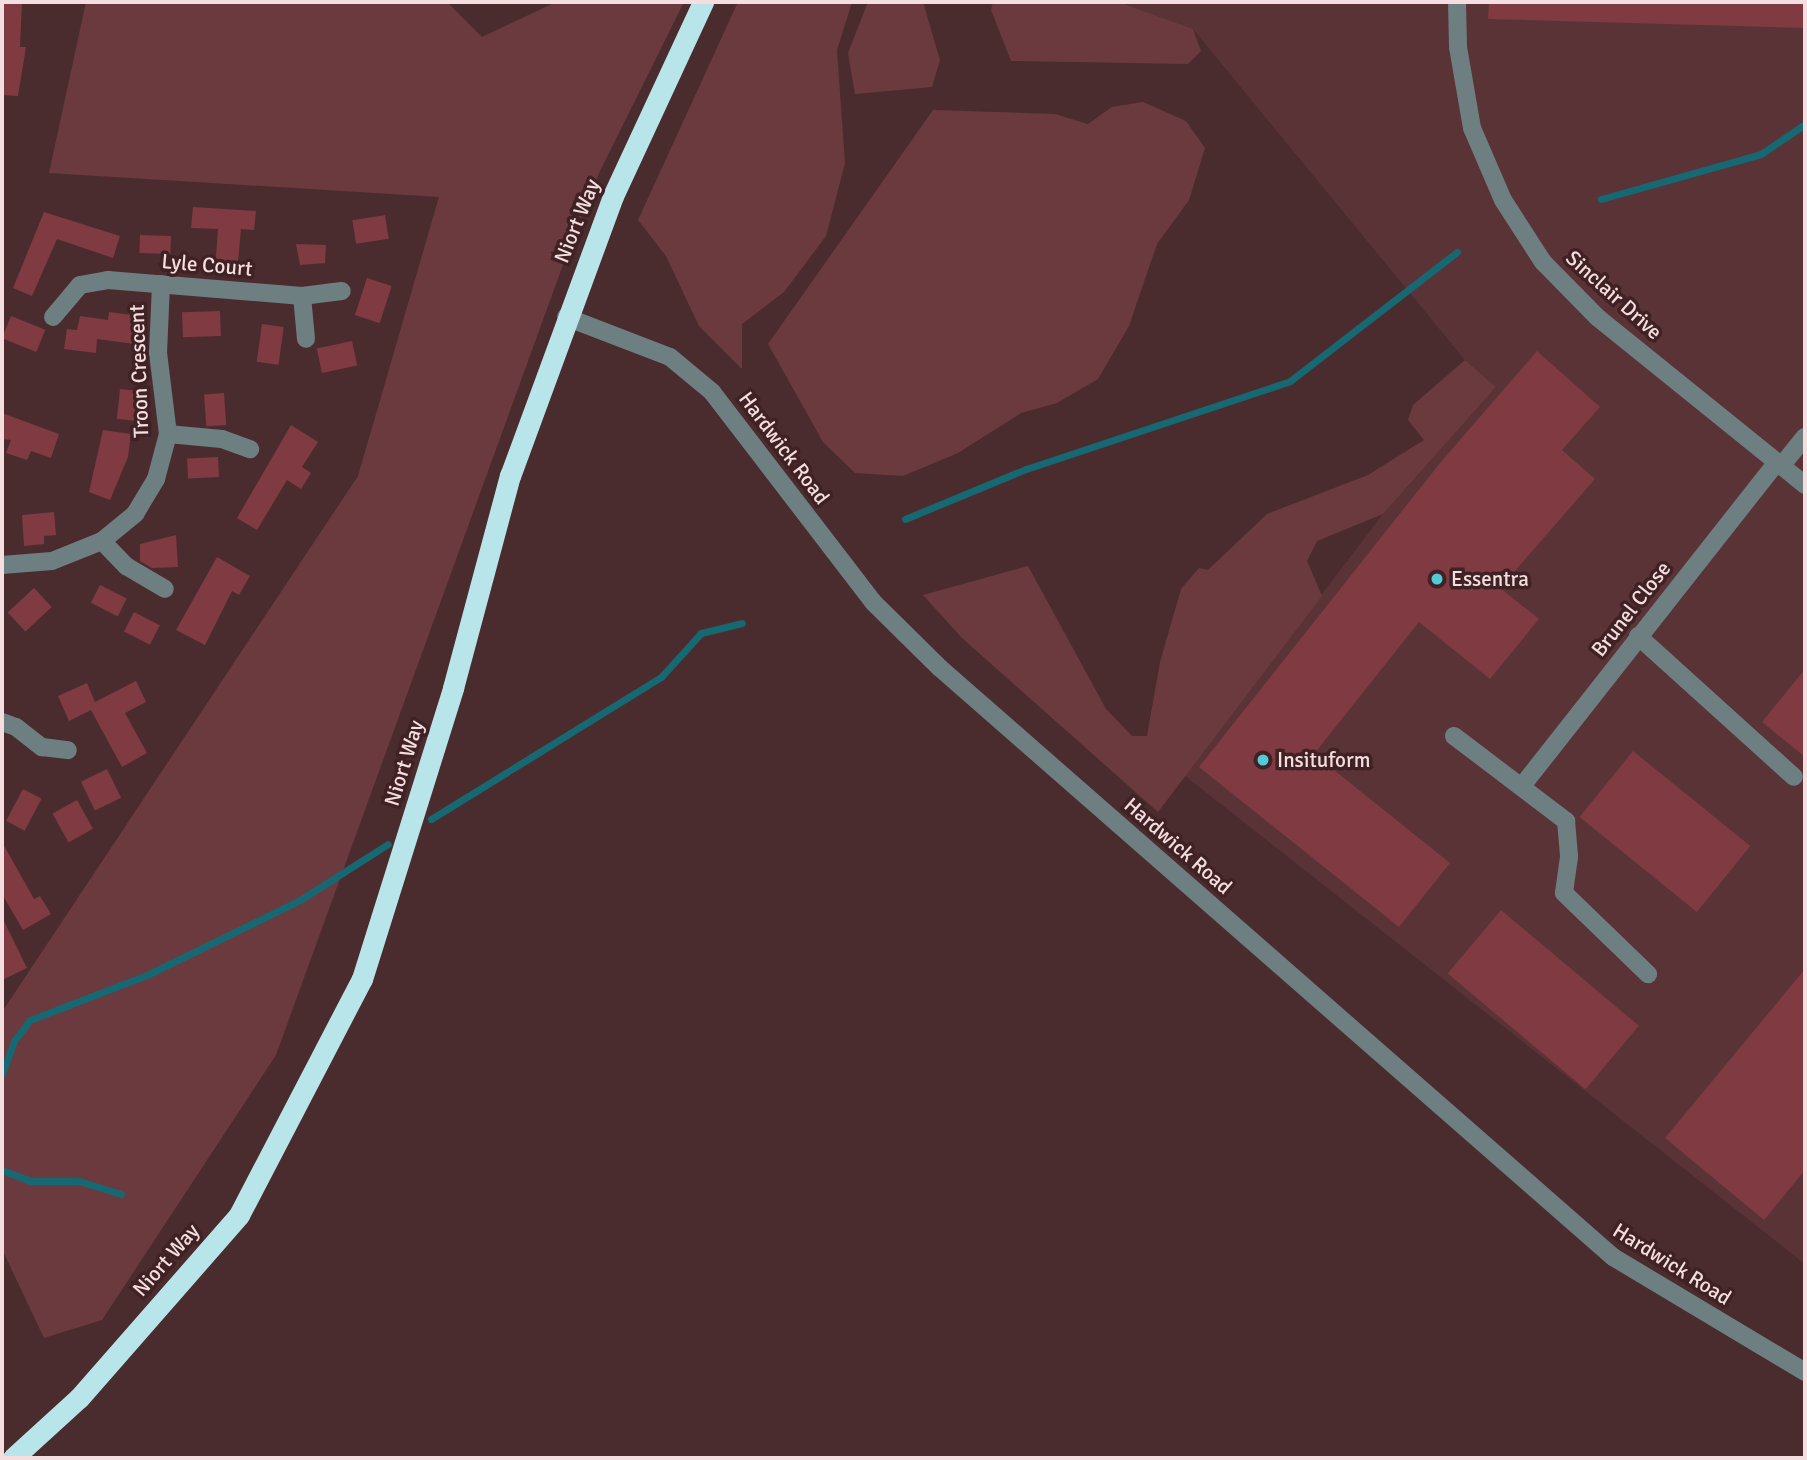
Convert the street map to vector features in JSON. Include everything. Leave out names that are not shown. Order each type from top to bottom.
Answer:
[{"type":"highway","name":"Niort Way","points":[[13,1458],[79,1398],[239,1215],[362,979],[453,688],[510,476],[566,317],[613,196],[703,2]]},
{"type":"street","name":"Sinclair Drive","points":[[1457,2],[1458,47],[1472,128],[1503,200],[1543,262],[1597,317],[1805,485]]},
{"type":"street","name":"Lyle Court","points":[[53,317],[80,285],[108,280],[302,296],[342,290]]},
{"type":"street","name":"Troon Crescent","points":[[2,565],[52,561],[102,541],[135,514],[156,479],[168,434],[158,354],[161,284]]},
{"type":"street","points":[[302,296],[306,339]]},
{"type":"street","name":"Hardwick Road","points":[[566,317],[670,356],[712,392],[873,602],[940,668],[1613,1257],[1805,1372]]},
{"type":"street","points":[[168,434],[222,439],[250,449]]},
{"type":"street","name":"Brunel Close","points":[[1522,786],[1638,636],[1779,463],[1805,437]]},
{"type":"street","points":[[102,541],[126,566],[165,589]]},
{"type":"street","points":[[1638,636],[1794,777]]},
{"type":"street","points":[[2,722],[16,727],[42,747],[68,750]]},
{"type":"street","points":[[1454,736],[1566,821],[1569,857],[1564,893],[1648,974]]},
{"type":"shaded area","points":[[86,2],[447,2],[482,37],[556,2],[684,2],[600,171],[564,262],[276,1055],[102,1320],[44,1338],[2,1249],[2,1012],[358,476],[439,197],[49,173]]},
{"type":"shaded area","points":[[738,2],[852,2],[837,50],[845,163],[826,236],[784,292],[742,324],[742,369],[699,326],[666,256],[638,220]]},
{"type":"shaded area","points":[[868,2],[923,2],[940,60],[932,87],[855,94],[848,53]]},
{"type":"shaded area","points":[[993,2],[1119,2],[1193,29],[1201,51],[1188,64],[1011,61],[991,10]]},
{"type":"shaded area","points":[[1119,2],[1805,2],[1805,1264],[1184,775],[1383,514],[1496,387],[1465,360],[1193,29]]},
{"type":"shaded area","points":[[1143,102],[1186,121],[1205,148],[1189,200],[1157,244],[1129,326],[1098,379],[1057,403],[1021,413],[958,453],[903,476],[855,473],[823,442],[768,344],[933,110],[1055,114],[1088,124],[1112,107]]},
{"type":"shaded area","points":[[1465,360],[1496,387],[1383,514],[1317,541],[1307,561],[1322,596],[1158,812],[962,638],[923,595],[1028,566],[1106,709],[1132,736],[1147,736],[1160,662],[1181,589],[1199,568],[1208,570],[1267,514],[1368,475],[1424,440],[1408,420],[1413,405]]},
{"type":"building","points":[[2,2],[22,2],[20,47],[26,47],[18,96],[2,95]]},
{"type":"building","points":[[1489,2],[1805,2],[1805,28],[1488,19]]},
{"type":"building","points":[[193,207],[256,211],[254,230],[241,229],[237,273],[215,271],[218,229],[191,228]]},
{"type":"building","points":[[44,212],[120,236],[113,258],[57,239],[32,296],[13,288]]},
{"type":"building","points":[[385,215],[389,239],[356,244],[352,220]]},
{"type":"building","points":[[140,235],[171,236],[170,254],[139,253]]},
{"type":"building","points":[[296,244],[326,245],[325,263],[300,265]]},
{"type":"building","points":[[367,278],[392,286],[380,323],[355,315]]},
{"type":"building","points":[[220,311],[221,336],[183,337],[182,312]]},
{"type":"building","points":[[109,312],[139,316],[135,344],[97,339],[96,353],[64,349],[67,329],[77,330],[80,316],[108,320]]},
{"type":"building","points":[[11,316],[45,330],[36,352],[2,338]]},
{"type":"building","points":[[262,324],[284,327],[278,365],[257,362]]},
{"type":"building","points":[[352,341],[357,365],[322,373],[317,348]]},
{"type":"building","points":[[1537,351],[1600,407],[1562,450],[1595,479],[1500,588],[1539,619],[1490,679],[1419,622],[1314,754],[1450,863],[1399,927],[1199,767],[1440,463]]},
{"type":"building","points":[[120,389],[140,391],[137,421],[117,419]]},
{"type":"building","points":[[224,393],[226,425],[206,426],[204,394]]},
{"type":"building","points":[[2,413],[59,434],[51,458],[31,451],[27,460],[6,453],[11,440],[2,439]]},
{"type":"building","points":[[291,425],[318,442],[302,467],[311,473],[301,489],[287,480],[257,530],[237,518]]},
{"type":"building","points":[[103,430],[131,434],[128,457],[110,500],[89,492]]},
{"type":"building","points":[[218,457],[219,477],[188,479],[187,459]]},
{"type":"building","points":[[54,512],[56,535],[44,536],[44,544],[24,546],[22,515]]},
{"type":"building","points":[[176,535],[178,567],[152,568],[140,561],[140,544]]},
{"type":"building","points":[[217,557],[250,576],[239,595],[232,591],[205,645],[176,630]]},
{"type":"building","points":[[100,585],[127,599],[118,616],[91,603]]},
{"type":"building","points":[[34,588],[52,607],[25,632],[8,613]]},
{"type":"building","points":[[134,612],[160,625],[150,645],[124,632]]},
{"type":"building","points":[[1805,669],[1805,757],[1762,722]]},
{"type":"building","points":[[136,681],[146,702],[125,713],[147,753],[122,767],[91,710],[69,721],[58,696],[87,683],[95,702]]},
{"type":"building","points":[[1633,751],[1750,846],[1697,912],[1580,817]]},
{"type":"building","points":[[107,769],[121,798],[95,810],[81,782]]},
{"type":"building","points":[[23,789],[42,799],[25,831],[6,821]]},
{"type":"building","points":[[77,800],[93,829],[69,842],[53,814]]},
{"type":"building","points":[[2,842],[34,899],[40,896],[51,914],[23,930],[2,894]]},
{"type":"building","points":[[1501,910],[1639,1026],[1586,1089],[1448,974]]},
{"type":"building","points":[[2,917],[27,968],[2,980]]},
{"type":"building","points":[[1805,969],[1805,1170],[1764,1220],[1665,1138]]},
{"type":"waterway","points":[[1601,199],[1761,154],[1805,124]]},
{"type":"waterway","points":[[905,519],[1026,469],[1290,381],[1457,252]]},
{"type":"waterway","points":[[431,819],[661,677],[701,633],[742,623]]},
{"type":"waterway","points":[[2,1074],[14,1041],[30,1020],[149,974],[300,900],[388,844]]},
{"type":"waterway","points":[[2,1170],[31,1181],[79,1181],[121,1194]]},
{"type":"place","name":"Essentra","points":[[1437,579]]},
{"type":"place","name":"Insituform","points":[[1263,760]]}]
